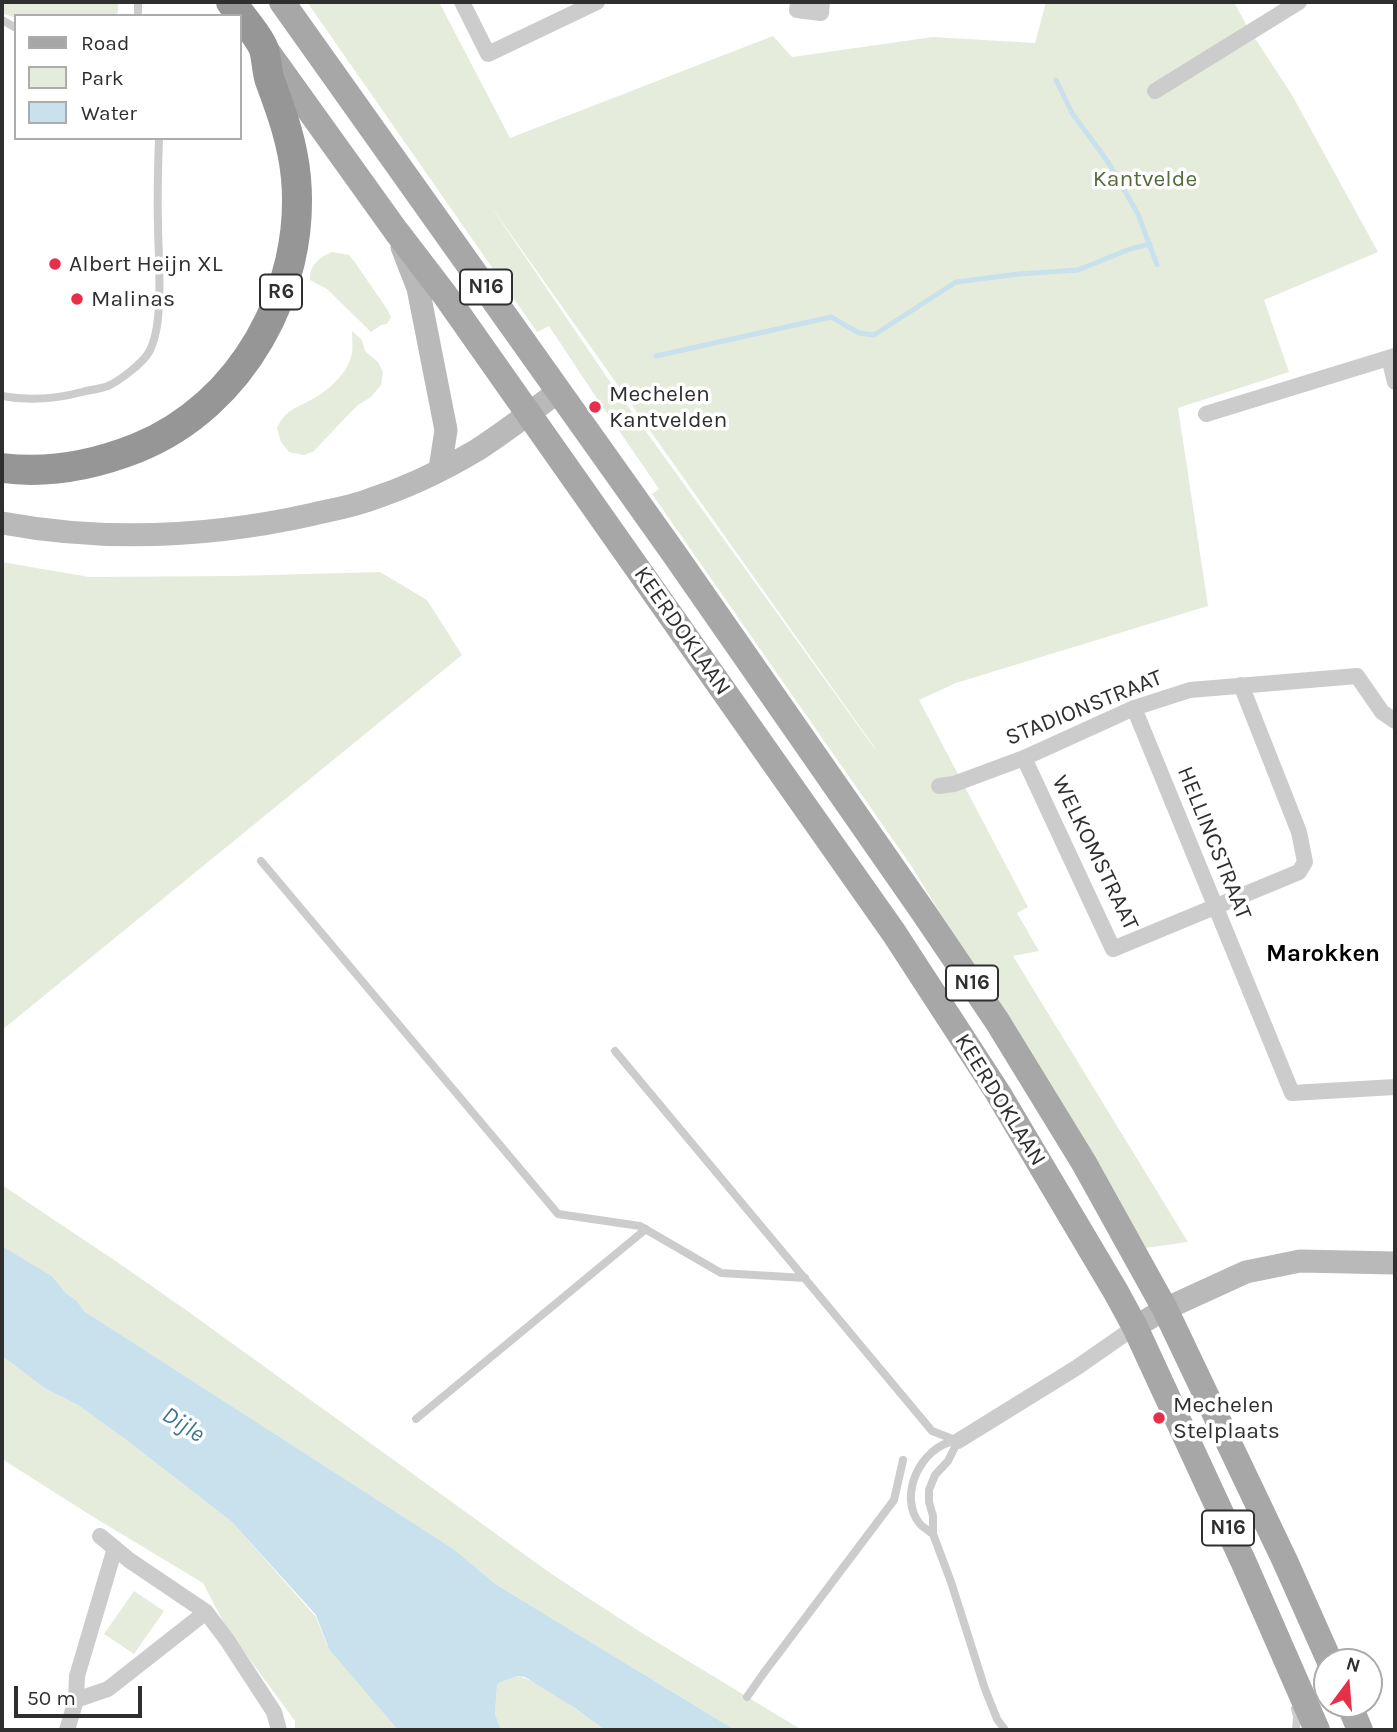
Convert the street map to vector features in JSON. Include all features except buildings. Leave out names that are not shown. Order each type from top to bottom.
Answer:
[{"type":"highway","name":"N16","points":[[242,16],[264,47]]},
{"type":"highway","name":"R6","points":[[2,468],[69,468],[94,463],[148,443],[191,417],[222,390],[250,354],[277,304],[288,272],[296,226],[293,158],[282,114],[267,74],[264,47]]},
{"type":"main road","name":"N16","points":[[282,2],[559,391]]},
{"type":"main road","name":"N16","points":[[264,47],[396,231],[446,295],[528,414]]},
{"type":"main road","name":"KEERDOKLAAN","points":[[559,391],[997,1021],[1084,1163],[1165,1309],[1324,1648]]},
{"type":"main road","name":"KEERDOKLAAN","points":[[528,414],[894,933],[998,1093],[1135,1327],[1244,1563],[1317,1730]]},
{"type":"street","points":[[462,2],[488,54],[597,2]]},
{"type":"street","points":[[798,2],[797,10],[821,13],[822,2]]},
{"type":"street","points":[[1155,91],[1299,2]]},
{"type":"street","points":[[396,231],[418,288],[435,368],[446,430],[440,469]]},
{"type":"street","points":[[1206,414],[1392,357],[1395,382]]},
{"type":"street","points":[[2,523],[54,531],[110,535],[182,533],[262,525],[364,502],[400,488],[475,451],[559,391]]},
{"type":"street","name":"STADIONSTRAAT","points":[[939,786],[954,784],[1024,758],[1134,708],[1190,690],[1357,676],[1382,712],[1395,721]]},
{"type":"street","points":[[1215,906],[1299,873],[1305,862],[1299,832],[1241,685]]},
{"type":"street","name":"HELLINCSTRAAT","points":[[1134,708],[1292,1094],[1395,1087]]},
{"type":"street","name":"WELKOMSTRAAT","points":[[1024,758],[1113,949],[1215,906]]},
{"type":"street","points":[[958,1441],[1165,1309],[1246,1272],[1300,1261],[1395,1263]]},
{"type":"street","points":[[100,1536],[206,1612],[274,1712],[279,1730]]},
{"type":"street","points":[[66,1730],[76,1700],[77,1676],[115,1548]]},
{"type":"street","points":[[76,1700],[108,1689],[206,1612]]},
{"type":"lane","points":[[2,396],[18,399],[47,398],[108,386],[148,354],[155,337],[159,315],[159,140]]},
{"type":"lane","points":[[261,861],[558,1214],[640,1226],[721,1273],[805,1278]]},
{"type":"lane","points":[[615,1051],[932,1431],[958,1441]]},
{"type":"lane","points":[[416,1419],[646,1229]]},
{"type":"lane","points":[[933,1534],[920,1523],[915,1512],[911,1495],[914,1479],[931,1453],[945,1443],[958,1441]]},
{"type":"lane","points":[[958,1441],[948,1461],[935,1475],[929,1490],[933,1534],[951,1581],[985,1689],[997,1719],[1005,1730]]},
{"type":"lane","points":[[747,1698],[894,1500],[903,1460]]},
{"type":"lane","points":[[1294,1679],[1291,1699],[1297,1716],[1296,1730]]},
{"type":"green space","points":[[2,2],[118,2],[116,14],[14,14],[14,17],[2,13]]},
{"type":"green space","name":"Kantvelde","points":[[307,2],[439,2],[510,138],[773,36],[792,57],[933,37],[1035,43],[1046,2],[1234,2],[1292,95],[1378,252],[1264,300],[1289,372],[1178,408],[1208,606],[956,683],[919,700],[1028,907],[1017,913],[1039,951],[1013,956],[1188,1242],[1145,1248],[912,867],[652,494],[659,489],[549,326],[537,332]],"holes":[[[490,205],[875,748],[606,376]]]},
{"type":"green space","points":[[332,252],[349,255],[354,261],[387,309],[391,317],[387,324],[371,332],[327,289],[310,280],[311,270],[316,263]]},
{"type":"green space","points":[[352,331],[362,340],[365,351],[378,362],[383,372],[381,385],[314,451],[304,455],[289,452],[281,442],[277,428],[280,422],[294,409],[323,393],[336,382],[350,361]]},
{"type":"green space","points":[[2,562],[89,577],[380,572],[427,600],[462,655],[2,1030]]},
{"type":"green space","points":[[2,1185],[186,1310],[553,1575],[642,1633],[802,1730],[735,1730],[497,1585],[452,1548],[84,1311],[52,1276],[2,1246]]},
{"type":"green space","points":[[2,1356],[46,1389],[78,1405],[232,1522],[316,1617],[327,1645],[398,1730],[295,1730],[295,1721],[226,1627],[203,1583],[2,1459]]},
{"type":"green space","points":[[134,1591],[164,1611],[134,1654],[104,1634]]},
{"type":"green space","points":[[517,1676],[549,1691],[605,1730],[501,1730],[495,1714],[497,1686]]},
{"type":"water","name":"Dijle","points":[[2,1246],[52,1276],[84,1311],[452,1548],[497,1585],[735,1730],[605,1730],[525,1677],[517,1676],[497,1686],[495,1714],[501,1730],[398,1730],[329,1649],[316,1615],[232,1522],[78,1405],[46,1389],[2,1356]]},
{"type":"waterway","points":[[1056,80],[1072,113],[1108,162],[1138,214],[1157,265]]},
{"type":"waterway","points":[[656,356],[831,317],[859,333],[874,335],[956,282],[1078,270],[1150,244]]},
{"type":"place","name":"Albert Heijn XL","points":[[55,264]]},
{"type":"place","name":"Malinas","points":[[77,299]]},
{"type":"place","name":"Mechelen Kantvelden","points":[[595,407]]},
{"type":"place","name":"Mechelen Stelplaats","points":[[1159,1418]]},
{"type":"district","name":"Marokken","points":[[1323,954]]}]
